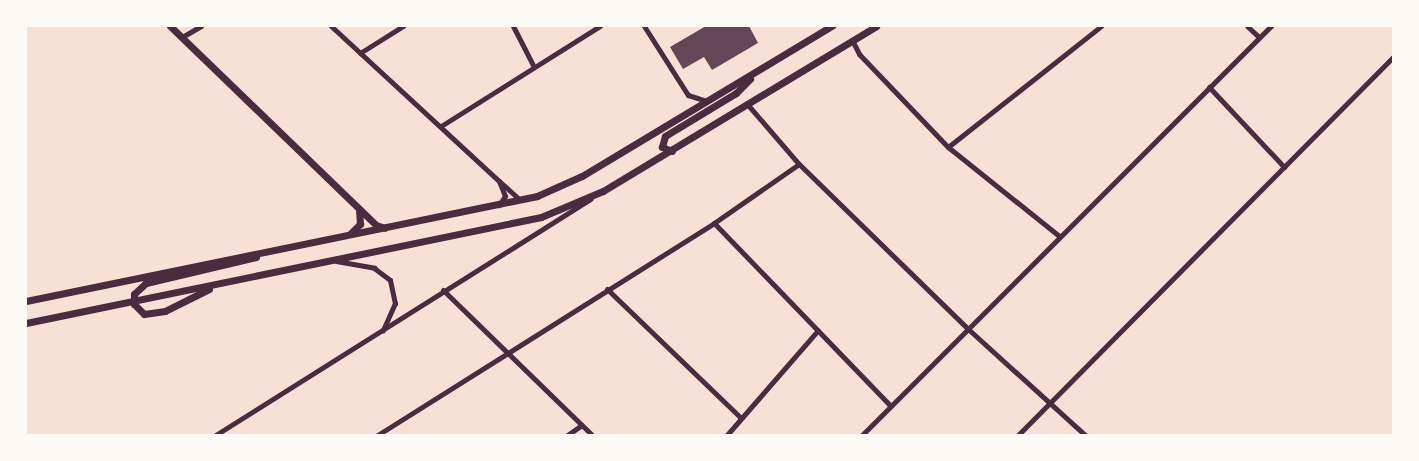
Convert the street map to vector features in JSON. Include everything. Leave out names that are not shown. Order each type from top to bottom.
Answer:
[{"type":"street","points":[[170,26],[376,225],[388,228]]},
{"type":"street","points":[[182,38],[201,26]]},
{"type":"street","points":[[331,26],[522,201]]},
{"type":"street","points":[[360,53],[403,26]]},
{"type":"street","points":[[513,26],[533,65]]},
{"type":"street","points":[[441,126],[533,65],[600,26]]},
{"type":"street","points":[[644,26],[688,94],[699,101],[711,100]]},
{"type":"street","points":[[26,300],[522,201],[582,176],[832,26]]},
{"type":"street","points":[[214,435],[382,332],[444,290],[603,191],[876,26]]},
{"type":"street","points":[[948,147],[1101,26]]},
{"type":"street","points":[[1247,26],[1259,37]]},
{"type":"street","points":[[861,435],[1271,26]]},
{"type":"street","points":[[852,40],[859,54],[948,147],[1059,236]]},
{"type":"street","points":[[1017,435],[1394,56]]},
{"type":"street","points":[[672,151],[662,147],[665,136],[736,93],[761,69]]},
{"type":"street","points":[[1209,87],[1284,167]]},
{"type":"street","points":[[748,105],[799,164],[967,327],[1086,435]]},
{"type":"street","points":[[376,435],[506,351],[714,223],[799,164]]},
{"type":"street","points":[[493,208],[505,196],[499,181]]},
{"type":"street","points":[[28,323],[518,224],[603,191]]},
{"type":"street","points":[[342,237],[360,224],[356,205]]},
{"type":"street","points":[[714,223],[890,405]]},
{"type":"street","points":[[133,301],[137,290],[146,283],[234,266],[278,249]]},
{"type":"street","points":[[335,261],[374,268],[390,280],[395,303],[382,332]]},
{"type":"street","points":[[133,301],[144,314],[165,311],[224,283]]},
{"type":"street","points":[[607,289],[741,418]]},
{"type":"street","points":[[444,290],[593,435]]},
{"type":"street","points":[[726,435],[818,330]]},
{"type":"street","points":[[566,435],[582,425]]},
{"type":"building","points":[[706,26],[749,26],[758,43],[712,70],[704,57],[683,69],[670,47]]}]
